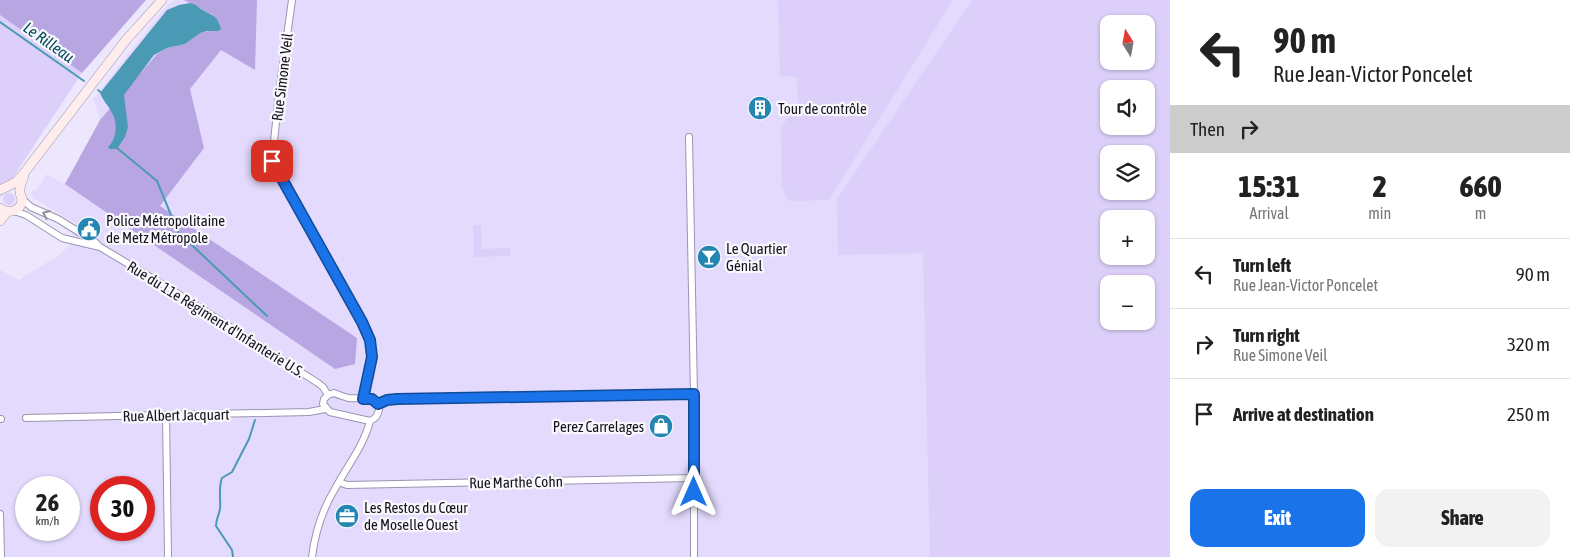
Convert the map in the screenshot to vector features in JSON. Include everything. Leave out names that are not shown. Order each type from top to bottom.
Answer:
[{"type":"main road","points":[[3,188],[16,182],[24,174],[126,40],[162,0]]},
{"type":"main road","points":[[0,221],[7,210],[20,206],[24,174]]},
{"type":"main road","points":[[3,188],[15,188],[21,196]]},
{"type":"street","name":"Rue Simone Veil","points":[[292,0],[272,161],[362,322],[370,340],[372,357],[363,399]]},
{"type":"street","points":[[689,137],[694,394],[694,557]]},
{"type":"street","name":"Rue du 11e Régiment d'Infanterie U.S.","points":[[21,196],[31,207],[70,226],[100,247],[172,290],[318,383],[328,395]]},
{"type":"street","name":"Rue du 11e Régiment d'Infanterie U.S.","points":[[7,210],[26,215],[62,238],[100,247]]},
{"type":"street","points":[[62,238],[70,226]]},
{"type":"street","points":[[334,393],[349,398],[363,399],[372,399],[378,404],[378,414],[375,419],[370,421],[330,412],[323,404],[324,398],[334,393]]},
{"type":"street","points":[[378,404],[387,400],[397,399],[694,394]]},
{"type":"street","name":"Rue Albert Jacquart","points":[[26,418],[309,412],[325,408]]},
{"type":"street","points":[[166,415],[168,557]]},
{"type":"street","points":[[312,557],[324,512],[365,438],[370,421]]},
{"type":"street","name":"Rue Marthe Cohn","points":[[339,482],[347,485],[693,478]]},
{"type":"street","points":[[0,514],[1,557]]},
{"type":"shaded area","points":[[0,0],[146,0],[82,73],[0,15]]},
{"type":"shaded area","points":[[174,0],[1170,0],[1170,557],[0,557],[0,270],[19,280],[59,255],[72,243],[76,224],[32,197],[31,194],[33,190],[36,191],[47,174],[64,184],[102,124],[93,99],[163,10]]},
{"type":"shaded area","points":[[184,0],[257,0],[255,70],[221,50],[190,89],[204,148],[160,206],[357,338],[355,364],[335,369],[65,184],[100,120],[157,54],[167,48],[185,44],[199,33],[215,30],[213,15]]},
{"type":"shaded area","points":[[778,0],[953,0],[829,200],[789,201],[782,187],[781,127],[791,114],[798,111],[797,77],[780,76]]},
{"type":"shaded area","points":[[972,0],[1170,0],[1170,557],[930,557],[923,253],[838,255],[837,199]]},
{"type":"shaded area","points":[[0,15],[82,73],[0,197]]},
{"type":"shaded area","points":[[7,193],[11,193],[15,199],[11,205],[7,205],[3,201],[3,197]]},
{"type":"shaded area","points":[[473,225],[481,225],[482,249],[510,248],[510,256],[474,257]]},
{"type":"water","points":[[190,3],[214,16],[221,29],[200,33],[185,44],[167,48],[154,55],[124,95],[128,127],[125,137],[117,149],[110,149],[108,147],[116,131],[115,121],[111,110],[100,93],[167,10]]},
{"type":"waterway","name":"Le Rilleau","points":[[0,22],[84,81]]},
{"type":"waterway","name":"Le Rilleau","points":[[98,90],[103,94]]},
{"type":"waterway","name":"Le Rilleau","points":[[117,148],[157,181],[178,232],[267,316]]},
{"type":"waterway","name":"Le Rilleau","points":[[233,557],[232,550],[216,526],[220,509],[220,486],[222,478],[232,472],[249,439],[255,420]]},
{"type":"place","name":"Tour de contrôle","points":[[760,108]]},
{"type":"place","name":"Police Métropolitaine de Metz Métropole","points":[[89,229]]},
{"type":"place","name":"Le Quartier Génial","points":[[709,257]]},
{"type":"place","name":"Perez Carrelages","points":[[661,426]]},
{"type":"place","name":"Les Restos du Cœur de Moselle Ouest","points":[[347,516]]},
{"type":"route","points":[[272,161],[362,322],[370,340],[371,368],[363,399],[372,399],[378,404],[387,400],[397,399],[694,394],[694,492]]}]
